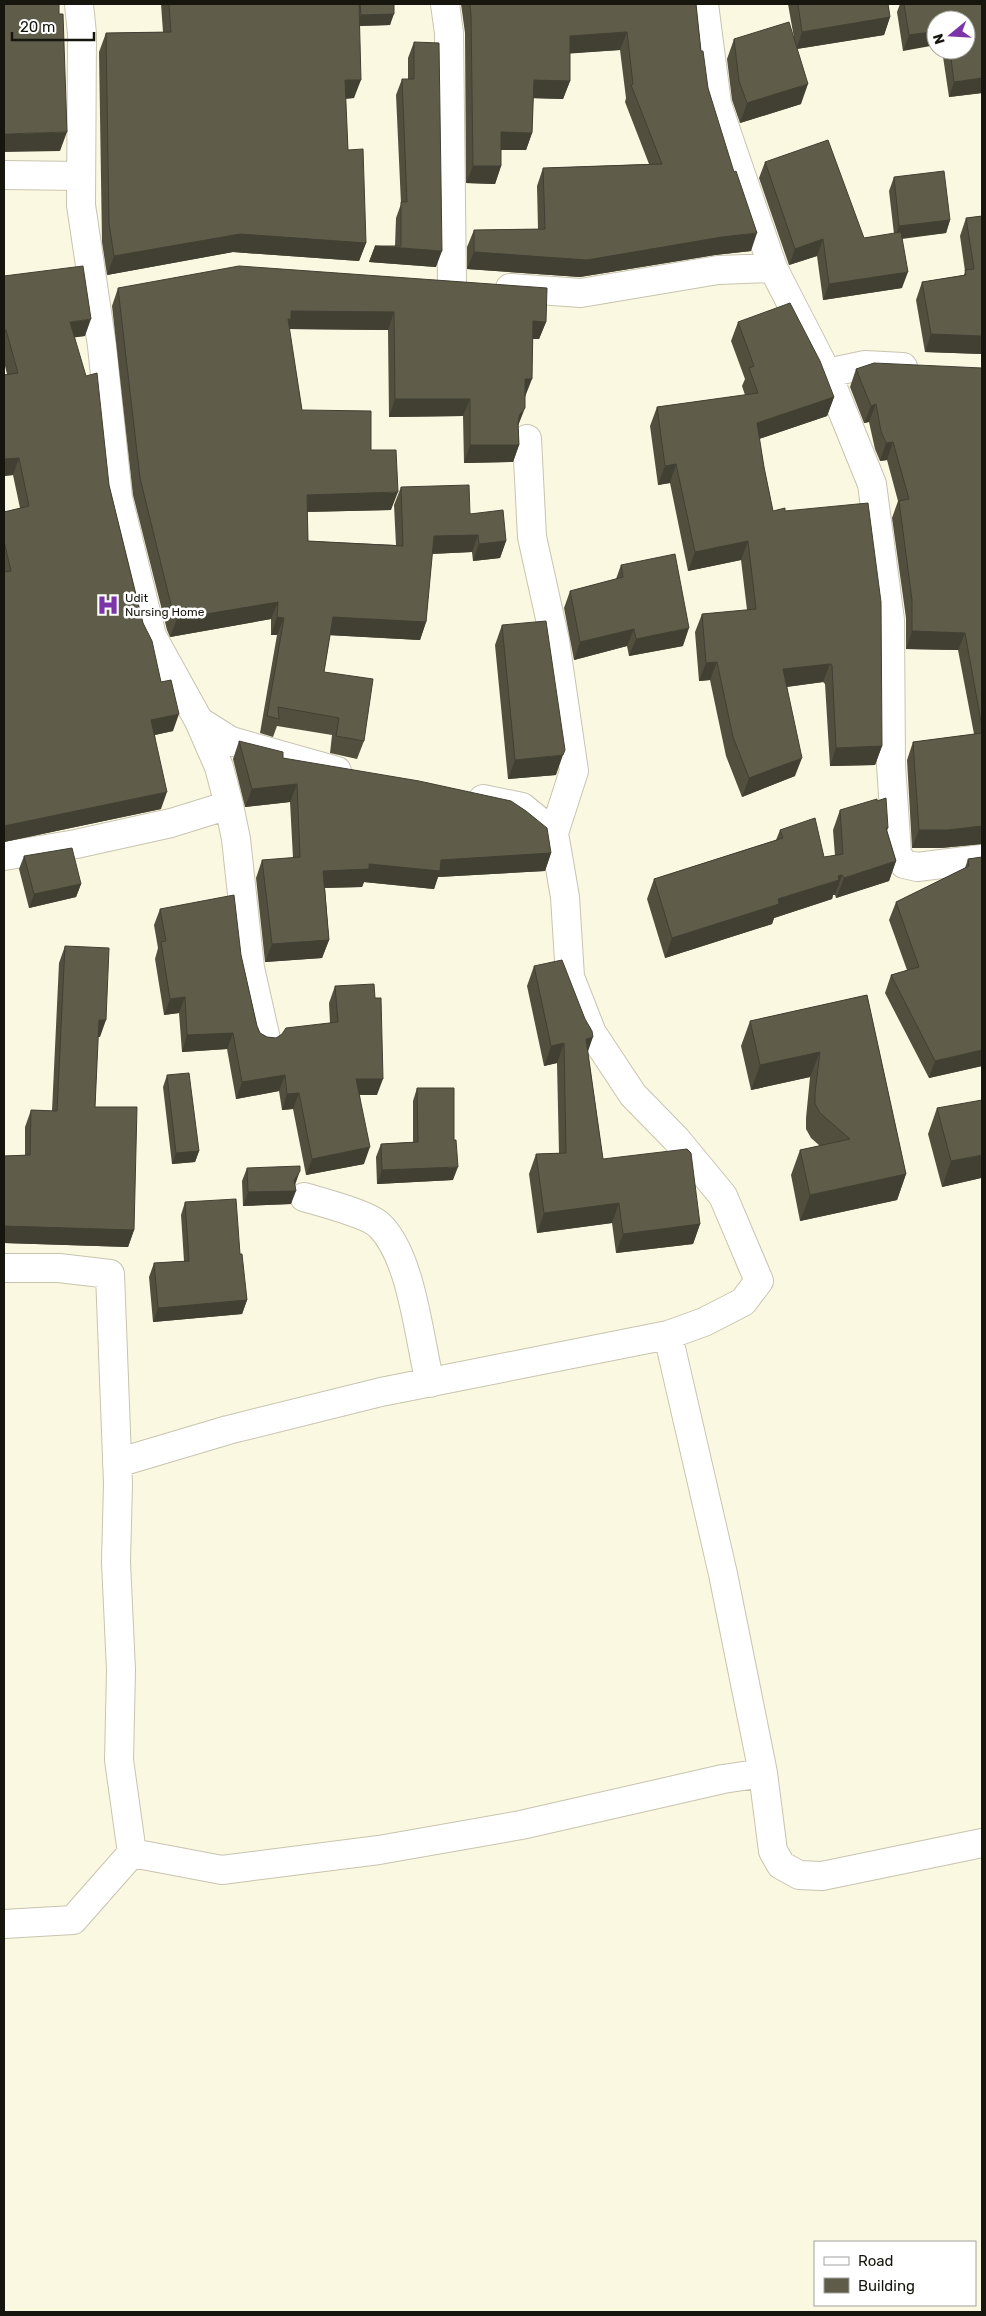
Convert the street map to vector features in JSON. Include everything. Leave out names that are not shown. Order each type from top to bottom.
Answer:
[{"type":"street","points":[[79,4],[82,34],[81,204],[102,346],[118,498],[152,636],[199,721],[219,766],[236,839],[250,968],[266,1039]]},
{"type":"street","points":[[445,4],[449,33],[469,286]]},
{"type":"street","points":[[704,4],[717,104],[774,268],[827,373],[872,484],[890,620],[890,765],[897,854],[904,864],[917,867],[982,859]]},
{"type":"street","points":[[4,175],[81,176]]},
{"type":"street","points":[[423,282],[581,293],[718,270],[774,268]]},
{"type":"street","points":[[94,293],[122,288]]},
{"type":"street","points":[[827,373],[865,365],[928,368]]},
{"type":"street","points":[[117,1463],[228,1430],[381,1392],[668,1335],[704,1322],[743,1302],[759,1281],[723,1196],[676,1139],[633,1095],[592,1033],[570,977],[566,897],[554,833],[574,771],[555,641],[532,537],[527,439]]},
{"type":"street","points":[[199,721],[231,742],[339,772],[358,775]]},
{"type":"street","points":[[458,794],[522,807],[554,833]]},
{"type":"street","points":[[4,856],[76,844],[171,822],[229,805]]},
{"type":"street","points":[[304,1197],[346,1209],[379,1224],[399,1253],[411,1293],[430,1383]]},
{"type":"street","points":[[4,1268],[60,1268],[110,1274],[117,1463],[116,1562],[121,1670],[119,1760],[132,1853],[73,1920],[4,1924]]},
{"type":"street","points":[[668,1335],[723,1574],[763,1773],[773,1850],[781,1865],[800,1875],[822,1876],[982,1843]]},
{"type":"street","points":[[132,1853],[222,1870],[340,1855],[521,1825],[763,1773]]},
{"type":"building","points":[[4,4],[59,4],[59,14],[63,14],[67,132],[4,134]]},
{"type":"building","points":[[169,4],[359,4],[361,80],[345,80],[348,150],[363,149],[366,243],[240,234],[114,256],[109,223],[106,33],[171,32]]},
{"type":"building","points":[[360,4],[394,4],[394,14],[361,15]]},
{"type":"building","points":[[470,4],[696,4],[701,51],[703,51],[708,88],[734,172],[736,171],[757,233],[722,237],[587,260],[474,252],[474,230],[545,229],[543,168],[662,164],[631,85],[633,84],[627,32],[570,36],[570,81],[534,80],[532,133],[501,132],[501,166],[473,166]]},
{"type":"building","points":[[798,4],[888,4],[890,17],[802,32]]},
{"type":"building","points":[[904,4],[982,4],[982,78],[954,82],[951,60],[976,60],[976,10],[926,10],[926,32],[909,35]]},
{"type":"building","points":[[789,22],[808,84],[747,103],[739,81],[734,39]]},
{"type":"building","points":[[414,42],[439,43],[442,251],[375,246],[401,246],[401,202],[407,202],[402,79],[414,79]]},
{"type":"building","points":[[828,140],[864,238],[901,232],[908,272],[829,284],[823,239],[795,249],[765,162]]},
{"type":"building","points":[[944,171],[950,220],[899,226],[894,177]]},
{"type":"building","points":[[982,216],[982,336],[931,334],[922,282],[966,275],[965,270],[974,269],[966,218]]},
{"type":"building","points":[[83,266],[91,319],[70,322],[86,376],[97,373],[109,485],[143,623],[152,641],[161,682],[171,680],[179,714],[151,720],[167,792],[4,826],[4,572],[11,571],[4,541],[4,512],[29,506],[19,458],[4,459],[4,375],[18,373],[6,330],[4,330],[4,276]]},
{"type":"building","points":[[239,266],[547,288],[546,322],[533,321],[532,379],[525,379],[525,408],[520,414],[518,422],[519,445],[470,445],[470,399],[395,399],[394,312],[291,311],[291,319],[288,319],[302,410],[371,411],[371,450],[396,450],[398,492],[307,495],[308,541],[403,546],[401,487],[469,485],[470,514],[503,510],[506,541],[479,544],[478,535],[434,536],[426,622],[333,617],[324,672],[373,679],[364,741],[336,736],[339,718],[278,707],[279,719],[267,716],[284,618],[277,617],[278,602],[177,619],[173,613],[140,478],[118,288]]},
{"type":"building","points":[[790,303],[820,361],[834,397],[757,423],[773,511],[785,508],[785,511],[868,503],[881,602],[882,746],[836,748],[832,665],[783,669],[802,758],[749,778],[733,737],[717,662],[706,663],[702,614],[756,609],[748,541],[695,552],[676,464],[665,466],[657,407],[758,393],[749,368],[754,366],[738,322]]},
{"type":"building","points":[[874,363],[982,368],[982,727],[965,633],[912,631],[912,600],[899,501],[909,499],[893,442],[886,443],[881,431],[876,404],[871,406],[856,369]]},
{"type":"building","points":[[675,554],[689,628],[636,639],[634,629],[580,642],[570,591],[623,577],[621,565]]},
{"type":"building","points":[[546,621],[565,750],[563,755],[515,760],[502,625]]},
{"type":"building","points":[[982,733],[982,826],[948,830],[919,830],[913,742]]},
{"type":"building","points":[[239,741],[283,752],[283,758],[419,781],[511,801],[547,828],[551,853],[441,860],[440,871],[369,864],[369,869],[323,871],[329,940],[272,944],[262,860],[300,857],[297,784],[252,789]]},
{"type":"building","points":[[886,798],[888,828],[886,828],[896,861],[844,878],[842,875],[838,876],[839,880],[778,899],[779,904],[672,938],[654,879],[783,838],[780,830],[815,818],[824,857],[843,854],[840,810]]},
{"type":"building","points":[[72,848],[81,884],[34,894],[24,856]]},
{"type":"building","points":[[982,857],[982,1050],[935,1061],[891,975],[919,967],[896,902],[969,866],[968,859]]},
{"type":"building","points":[[234,895],[241,955],[260,1033],[267,1037],[276,1038],[286,1028],[338,1022],[335,986],[374,984],[375,998],[381,998],[383,1079],[356,1079],[370,1147],[312,1159],[299,1093],[287,1094],[285,1075],[242,1082],[233,1033],[187,1035],[185,997],[170,999],[161,942],[166,941],[160,909]]},
{"type":"building","points":[[65,946],[109,948],[106,1020],[99,1020],[95,1107],[137,1107],[134,1230],[4,1226],[4,1156],[30,1155],[31,1110],[57,1111]]},
{"type":"building","points":[[562,960],[585,1019],[592,1031],[593,1037],[586,1039],[603,1159],[687,1149],[691,1153],[700,1224],[623,1234],[619,1203],[544,1213],[536,1154],[566,1153],[564,1043],[551,1046],[534,966]]},
{"type":"building","points":[[867,995],[906,1174],[810,1195],[800,1150],[850,1139],[820,1113],[815,1104],[820,1052],[760,1065],[750,1021]]},
{"type":"building","points":[[189,1073],[199,1151],[176,1153],[167,1075]]},
{"type":"building","points":[[417,1088],[454,1088],[454,1140],[456,1140],[458,1167],[382,1170],[381,1144],[418,1142]]},
{"type":"building","points":[[982,1100],[982,1155],[951,1161],[937,1108]]},
{"type":"building","points":[[300,1166],[300,1171],[294,1180],[296,1191],[248,1192],[247,1168]]},
{"type":"building","points":[[236,1199],[240,1254],[242,1254],[247,1300],[158,1308],[154,1263],[189,1261],[185,1202]]},
{"type":"place","name":"Udit Nursing Home","points":[[108,605]]}]
